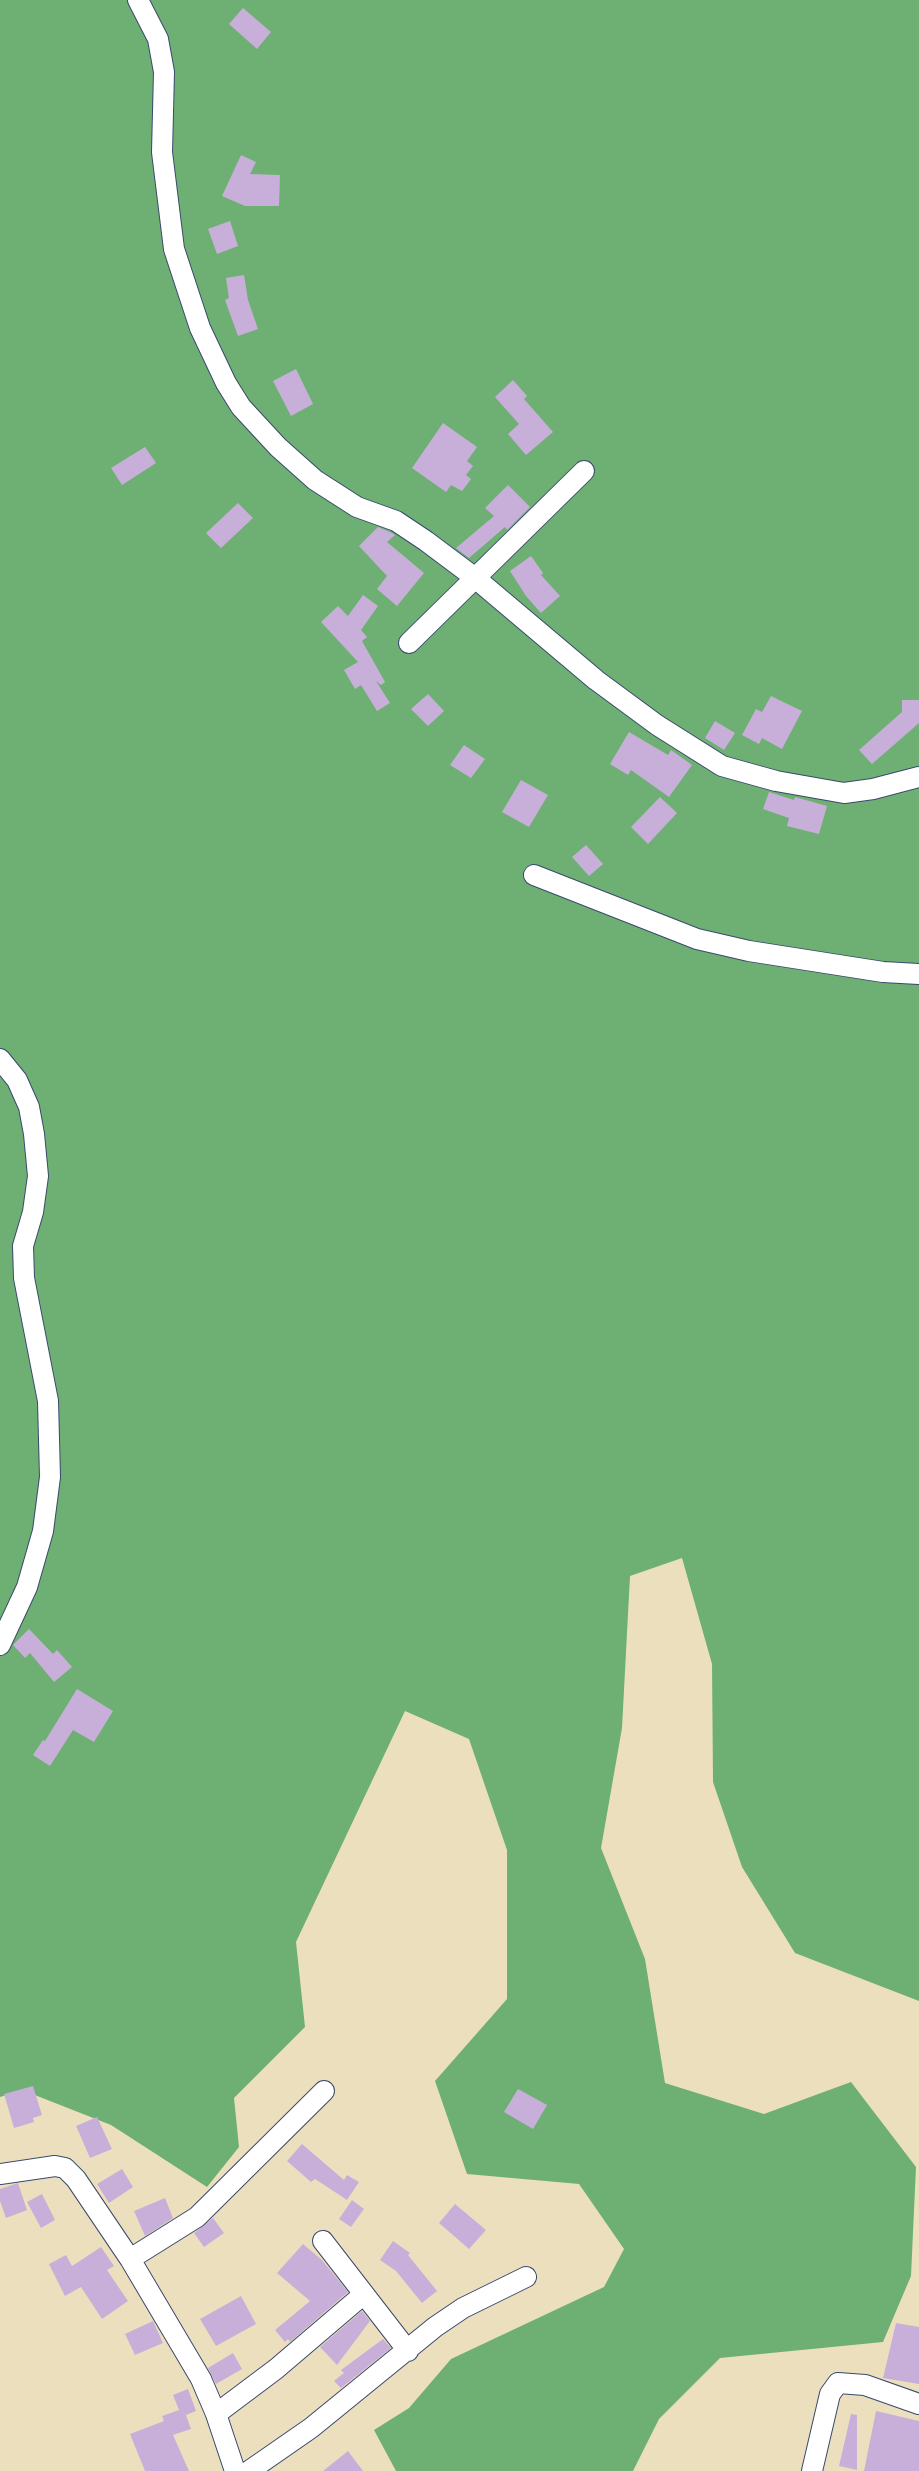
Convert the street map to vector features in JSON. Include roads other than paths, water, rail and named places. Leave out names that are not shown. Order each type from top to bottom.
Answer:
[{"type":"street","points":[[138,0],[158,40],[164,72],[162,152],[174,249],[200,328],[226,383],[241,406],[272,440],[316,480],[357,507],[396,521],[474,577],[596,680],[657,725],[722,766],[776,781],[844,794],[873,789],[919,777]]},
{"type":"street","points":[[409,643],[474,577],[584,471]]},
{"type":"street","points":[[534,875],[697,939],[749,951],[883,972],[919,974]]},
{"type":"street","points":[[0,1059],[17,1080],[26,1100],[34,1134],[38,1176],[33,1212],[23,1246],[24,1278],[48,1401],[50,1477],[43,1531],[27,1587],[0,1645]]},
{"type":"street","points":[[130,2259],[197,2217],[324,2091]]},
{"type":"street","points":[[0,2174],[55,2166],[65,2168],[76,2179],[130,2259],[192,2363],[216,2414],[235,2471]]},
{"type":"street","points":[[323,2241],[408,2351]]},
{"type":"street","points":[[249,2471],[310,2428],[408,2351],[435,2327],[463,2308],[526,2277]]},
{"type":"street","points":[[216,2414],[263,2380],[364,2294]]},
{"type":"street","points":[[812,2471],[830,2394],[838,2384],[865,2384],[919,2404]]}]
